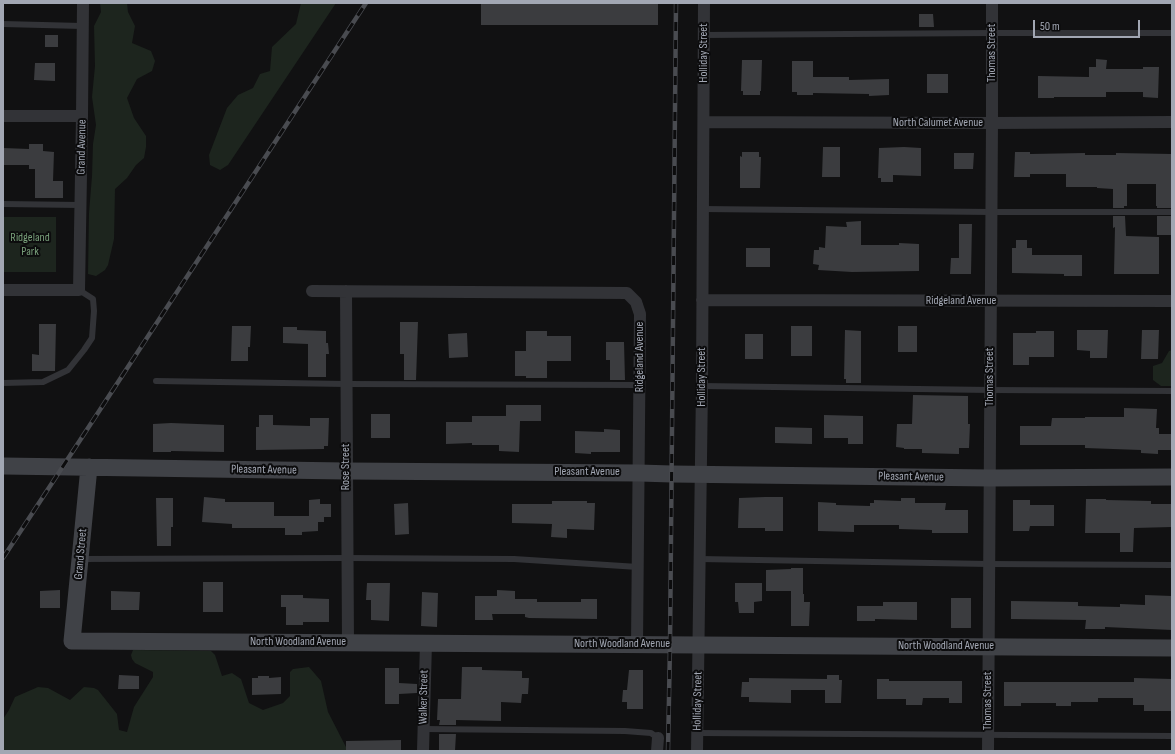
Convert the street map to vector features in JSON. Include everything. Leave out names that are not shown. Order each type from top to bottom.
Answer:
[{"type":"street","name":"Grand Avenue","points":[[79,290],[83,3]]},
{"type":"street","name":"Holliday Street","points":[[697,751],[702,386],[704,3]]},
{"type":"street","name":"Thomas Street","points":[[988,751],[992,3]]},
{"type":"street","points":[[3,116],[82,116]]},
{"type":"street","name":"North Calumet Avenue","points":[[704,122],[1172,122]]},
{"type":"street","points":[[3,290],[79,290]]},
{"type":"street","name":"Ridgeland Avenue","points":[[312,291],[627,293],[636,302],[640,314],[637,644]]},
{"type":"street","name":"Rose Street","points":[[346,291],[348,642]]},
{"type":"street","name":"Ridgeland Avenue","points":[[702,300],[1172,301]]},
{"type":"street","name":"Pleasant Avenue","points":[[3,466],[990,478],[1172,477]]},
{"type":"street","name":"Grand Street","points":[[72,641],[88,467]]},
{"type":"street","name":"North Woodland Avenue","points":[[72,641],[1172,648]]},
{"type":"street","name":"Walker Street","points":[[423,751],[426,643]]},
{"type":"street","points":[[657,751],[658,738]]},
{"type":"lane","points":[[3,24],[82,26]]},
{"type":"lane","points":[[704,35],[1172,33]]},
{"type":"lane","points":[[3,204],[80,205]]},
{"type":"lane","points":[[703,209],[1172,212]]},
{"type":"lane","points":[[3,383],[43,382],[68,370],[92,338],[94,311],[93,299],[79,290]]},
{"type":"lane","points":[[156,381],[346,384],[640,385]]},
{"type":"lane","points":[[702,386],[1172,391]]},
{"type":"lane","points":[[80,559],[514,559],[638,567]]},
{"type":"lane","points":[[700,560],[1172,565]]},
{"type":"lane","points":[[424,729],[625,731],[651,733],[658,738]]},
{"type":"lane","points":[[698,733],[1172,736]]},
{"type":"green space","points":[[100,3],[127,3],[128,12],[135,26],[132,43],[151,51],[155,61],[152,71],[137,79],[127,98],[134,118],[146,136],[146,147],[144,158],[136,165],[127,178],[115,189],[114,239],[108,265],[105,270],[96,276],[88,274],[89,213],[93,144],[96,125],[92,97],[95,66],[94,26],[101,12]]},
{"type":"green space","points":[[301,3],[336,3],[228,165],[220,170],[210,165],[209,155],[227,108],[238,95],[253,88],[260,74],[270,71],[272,47],[296,24]]},
{"type":"green space","name":"Ridgeland Park","points":[[3,217],[56,217],[56,272],[3,272]]},
{"type":"green space","points":[[1172,350],[1172,386],[1161,386],[1153,380],[1153,366],[1162,363],[1169,351]]},
{"type":"green space","points":[[133,650],[211,651],[215,655],[222,676],[232,673],[241,679],[249,703],[263,710],[283,703],[290,696],[290,672],[293,669],[309,667],[321,681],[328,712],[348,751],[3,751],[3,719],[15,697],[38,687],[48,688],[70,700],[84,687],[98,690],[117,714],[119,730],[127,732],[134,707],[153,677],[153,672],[135,663],[132,659],[131,655]]},
{"type":"building","points":[[481,3],[658,3],[658,25],[481,25]]},
{"type":"building","points":[[919,14],[933,14],[934,27],[919,27]]},
{"type":"building","points":[[45,35],[58,35],[58,47],[45,47]]},
{"type":"building","points":[[1096,59],[1107,60],[1106,69],[1143,69],[1143,67],[1159,67],[1158,98],[1143,97],[1143,92],[1106,92],[1106,97],[1038,98],[1038,76],[1089,77],[1089,67],[1096,67]]},
{"type":"building","points":[[742,60],[762,60],[760,95],[743,95],[743,91],[741,91]]},
{"type":"building","points":[[792,61],[813,61],[813,77],[849,77],[849,80],[889,79],[889,95],[869,96],[869,94],[813,93],[813,95],[797,95],[797,92],[792,92]]},
{"type":"building","points":[[35,63],[55,63],[55,81],[34,80]]},
{"type":"building","points":[[927,74],[948,74],[948,93],[927,93]]},
{"type":"building","points":[[29,144],[43,144],[43,151],[54,152],[53,181],[63,181],[63,198],[35,198],[35,169],[29,169],[29,165],[3,165],[3,148],[29,149]]},
{"type":"building","points":[[823,147],[840,147],[840,177],[822,177]]},
{"type":"building","points":[[879,148],[921,148],[921,176],[893,175],[893,182],[881,182],[881,178],[878,178]]},
{"type":"building","points":[[742,152],[759,152],[759,157],[761,157],[760,188],[740,188],[740,156],[742,157]]},
{"type":"building","points":[[1015,152],[1030,152],[1030,154],[1085,153],[1085,155],[1116,155],[1116,153],[1172,154],[1172,206],[1171,208],[1157,208],[1156,184],[1127,184],[1127,206],[1124,206],[1124,208],[1113,208],[1113,189],[1097,187],[1066,187],[1066,174],[1030,174],[1030,177],[1014,177]]},
{"type":"building","points":[[954,153],[974,153],[973,169],[954,169]]},
{"type":"building","points":[[1113,216],[1125,216],[1126,236],[1159,237],[1159,274],[1114,274],[1115,227],[1113,228]]},
{"type":"building","points":[[1157,216],[1171,216],[1171,235],[1157,235]]},
{"type":"building","points":[[861,221],[861,245],[899,245],[899,243],[919,244],[919,271],[852,272],[818,270],[819,265],[813,264],[814,250],[819,250],[819,247],[825,248],[826,226],[847,227],[846,222]]},
{"type":"building","points":[[959,224],[972,224],[971,274],[950,274],[951,258],[959,258]]},
{"type":"building","points":[[1016,240],[1027,240],[1027,248],[1032,248],[1032,255],[1082,255],[1082,276],[1064,276],[1064,274],[1012,273],[1012,248],[1016,248]]},
{"type":"building","points":[[746,248],[770,248],[770,267],[746,267]]},
{"type":"building","points":[[400,322],[418,322],[416,380],[404,380],[404,354],[400,354]]},
{"type":"building","points":[[39,324],[56,324],[55,371],[32,371],[32,354],[39,355]]},
{"type":"building","points":[[232,326],[251,326],[248,361],[231,361]]},
{"type":"building","points":[[791,326],[812,326],[812,356],[791,356]]},
{"type":"building","points":[[898,326],[917,326],[917,352],[898,352]]},
{"type":"building","points":[[283,327],[297,327],[297,330],[326,331],[326,343],[328,343],[329,354],[326,354],[326,377],[308,377],[308,344],[283,343]]},
{"type":"building","points":[[845,330],[861,331],[861,383],[846,383],[846,379],[844,379]]},
{"type":"building","points":[[1077,330],[1108,330],[1107,358],[1090,358],[1090,351],[1077,350]]},
{"type":"building","points":[[1142,330],[1159,330],[1158,359],[1141,359]]},
{"type":"building","points":[[526,331],[547,331],[547,336],[571,336],[571,361],[547,361],[547,378],[526,378],[526,376],[515,376],[515,351],[526,351]]},
{"type":"building","points":[[1036,331],[1054,331],[1054,357],[1029,357],[1029,365],[1013,365],[1013,333],[1036,333]]},
{"type":"building","points":[[467,333],[468,357],[449,358],[448,334]]},
{"type":"building","points":[[745,334],[763,334],[763,359],[745,359]]},
{"type":"building","points":[[606,342],[624,342],[625,380],[610,380],[610,360],[606,360]]},
{"type":"building","points":[[913,395],[968,396],[968,424],[970,424],[969,448],[959,448],[959,454],[922,453],[922,449],[904,449],[896,447],[897,424],[912,424]]},
{"type":"building","points":[[506,405],[541,405],[541,421],[520,421],[519,452],[499,451],[499,445],[472,445],[472,443],[446,444],[446,422],[472,422],[472,416],[506,416]]},
{"type":"building","points":[[1124,408],[1157,409],[1156,428],[1159,428],[1159,434],[1172,434],[1172,450],[1158,450],[1158,454],[1141,453],[1141,450],[1085,448],[1085,445],[1020,445],[1020,426],[1051,426],[1052,418],[1124,417]]},
{"type":"building","points":[[371,414],[390,414],[390,438],[371,438]]},
{"type":"building","points":[[259,415],[273,415],[273,425],[310,426],[310,418],[329,418],[328,446],[324,446],[324,449],[256,450],[256,427],[259,427]]},
{"type":"building","points":[[824,415],[863,416],[863,444],[848,444],[848,438],[824,438]]},
{"type":"building","points":[[171,423],[224,425],[224,452],[153,452],[153,424]]},
{"type":"building","points":[[775,427],[812,428],[812,444],[775,443]]},
{"type":"building","points":[[604,429],[620,430],[620,452],[591,452],[591,454],[575,453],[575,431],[604,432]]},
{"type":"building","points":[[204,497],[225,499],[225,502],[274,502],[274,516],[309,516],[309,500],[320,499],[320,504],[331,504],[331,517],[324,517],[324,522],[318,522],[318,531],[302,532],[302,535],[285,535],[285,528],[232,528],[232,524],[202,522]]},
{"type":"building","points":[[783,497],[783,531],[765,531],[765,528],[738,528],[739,498]]},
{"type":"building","points":[[156,498],[173,498],[173,527],[171,527],[171,546],[157,546]]},
{"type":"building","points":[[901,498],[915,498],[915,503],[946,503],[945,510],[968,510],[968,533],[932,533],[932,530],[899,529],[899,525],[854,525],[854,532],[818,531],[818,502],[836,503],[836,505],[870,506],[870,503],[874,503],[874,500],[901,501]]},
{"type":"building","points":[[1086,499],[1151,501],[1151,504],[1172,504],[1172,527],[1134,528],[1133,552],[1120,552],[1120,533],[1085,533]]},
{"type":"building","points":[[1013,500],[1030,500],[1030,505],[1054,505],[1054,526],[1030,526],[1029,531],[1013,531]]},
{"type":"building","points":[[552,501],[587,501],[587,503],[595,503],[594,530],[567,529],[567,538],[551,537],[552,524],[512,523],[512,504],[552,504]]},
{"type":"building","points":[[408,503],[409,534],[395,535],[394,504]]},
{"type":"building","points":[[803,568],[804,602],[810,602],[809,626],[791,626],[791,591],[766,591],[766,570]]},
{"type":"building","points":[[203,582],[223,582],[223,612],[203,612]]},
{"type":"building","points":[[367,583],[390,583],[389,621],[371,620],[371,600],[366,600]]},
{"type":"building","points":[[735,583],[762,583],[762,601],[754,602],[754,613],[739,613],[738,602],[735,602]]},
{"type":"building","points":[[60,590],[60,608],[40,608],[40,591]]},
{"type":"building","points":[[497,590],[515,591],[515,599],[537,599],[537,602],[581,602],[581,599],[597,599],[597,619],[529,618],[525,617],[525,614],[492,614],[493,620],[475,620],[475,596],[497,596]]},
{"type":"building","points":[[111,591],[140,592],[139,610],[111,610]]},
{"type":"building","points":[[422,592],[438,593],[437,627],[421,626]]},
{"type":"building","points":[[281,595],[303,595],[303,598],[329,599],[329,622],[303,622],[303,625],[286,625],[286,607],[281,607]]},
{"type":"building","points":[[1145,595],[1172,596],[1172,630],[1105,627],[1105,629],[1085,629],[1086,620],[1011,619],[1011,601],[1078,602],[1078,606],[1120,607],[1120,604],[1145,605]]},
{"type":"building","points":[[951,598],[971,598],[971,628],[951,628]]},
{"type":"building","points":[[883,602],[917,602],[917,620],[875,619],[875,621],[857,621],[857,606],[883,606]]},
{"type":"building","points":[[462,667],[482,667],[482,670],[522,671],[522,678],[529,678],[528,694],[522,694],[521,703],[501,702],[501,721],[456,720],[456,725],[439,725],[440,720],[437,720],[438,699],[461,699]]},
{"type":"building","points":[[385,668],[399,668],[399,683],[417,684],[417,693],[399,694],[399,704],[385,704]]},
{"type":"building","points":[[629,670],[643,670],[643,709],[627,709],[627,702],[622,702],[623,690],[627,690]]},
{"type":"building","points":[[119,675],[139,676],[139,689],[118,689]]},
{"type":"building","points":[[827,675],[839,675],[839,680],[842,680],[841,703],[825,703],[825,690],[791,690],[791,703],[749,702],[749,697],[741,697],[742,682],[749,682],[749,678],[827,679]]},
{"type":"building","points":[[258,676],[269,676],[269,678],[281,677],[281,694],[252,695],[252,678],[258,678]]},
{"type":"building","points":[[1134,678],[1172,679],[1172,711],[1144,711],[1144,705],[1133,705],[1133,698],[1098,698],[1098,702],[1071,702],[1071,706],[1056,706],[1056,703],[1021,703],[1021,706],[1004,706],[1004,682],[1134,682]]},
{"type":"building","points":[[877,679],[889,679],[889,681],[962,681],[962,703],[949,703],[949,698],[923,698],[922,705],[906,705],[906,699],[877,699]]},
{"type":"building","points":[[439,734],[456,734],[455,751],[439,751]]},
{"type":"building","points":[[401,740],[401,751],[346,751],[346,741]]},
{"type":"railway","points":[[3,558],[366,3]]},
{"type":"railway","points":[[668,751],[676,3]]}]
